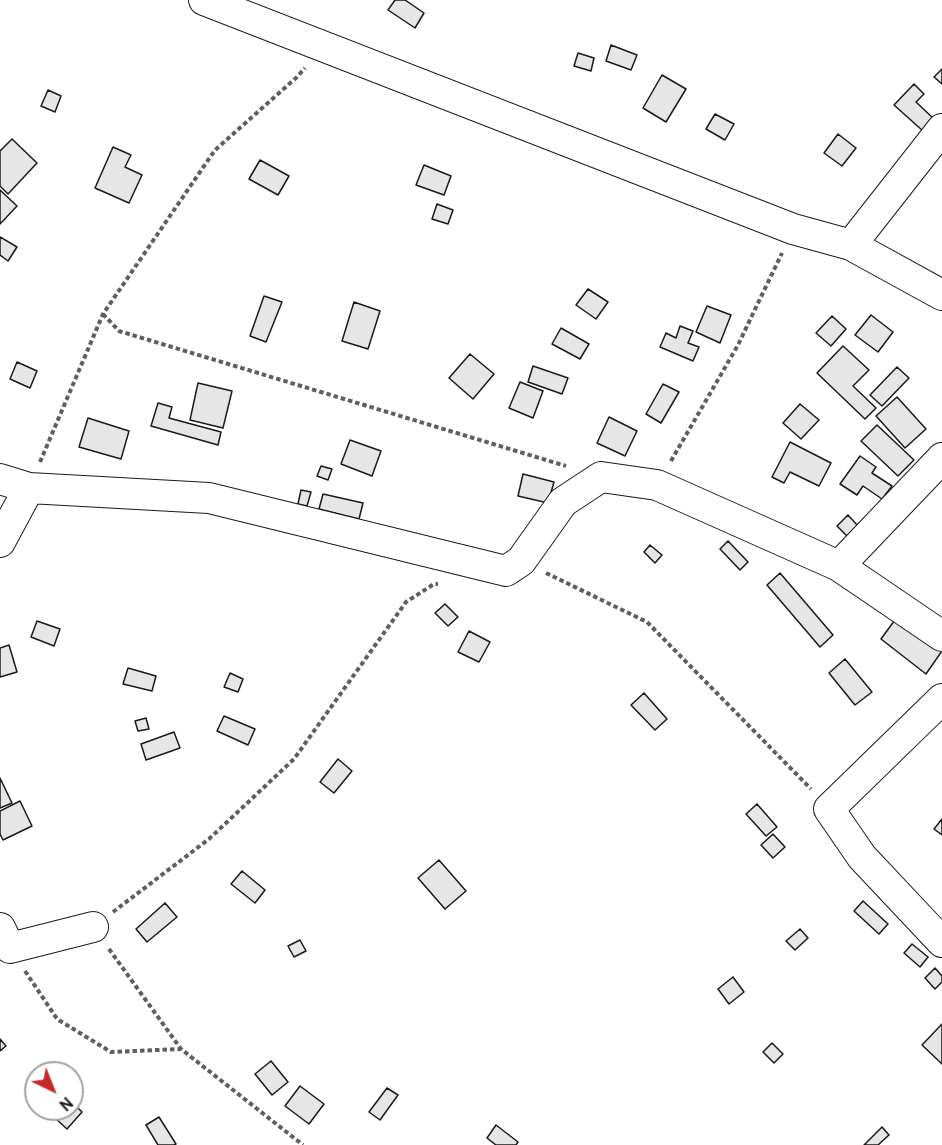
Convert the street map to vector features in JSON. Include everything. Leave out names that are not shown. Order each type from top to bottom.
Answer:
[{"type":"street","points":[[204,0],[793,229],[851,245],[942,296]]},
{"type":"street","points":[[851,245],[942,129]]},
{"type":"street","points":[[839,566],[942,458]]},
{"type":"street","points":[[0,479],[29,488],[209,498],[506,571],[521,561],[563,502],[601,477],[657,485],[839,566],[942,636]]},
{"type":"street","points":[[0,542],[29,488]]},
{"type":"street","points":[[942,699],[829,808],[862,857],[942,942]]},
{"type":"street","points":[[5,938],[93,927]]},
{"type":"path","points":[[29,488],[103,314],[216,150],[296,78],[323,47]]},
{"type":"path","points":[[657,485],[738,345],[793,229]]},
{"type":"path","points":[[103,314],[120,331],[601,477]]},
{"type":"path","points":[[521,561],[647,622],[829,808]]},
{"type":"path","points":[[303,1145],[181,1049],[93,927],[209,839],[294,759],[406,602],[434,584],[444,584]]},
{"type":"path","points":[[5,938],[57,1018],[111,1052],[181,1049]]},
{"type":"building","points":[[395,0],[405,0],[424,13],[415,28],[388,10]]},
{"type":"building","points":[[611,45],[637,55],[631,70],[606,61]]},
{"type":"building","points":[[578,53],[594,58],[591,71],[574,66]]},
{"type":"building","points":[[942,69],[942,84],[934,77]]},
{"type":"building","points":[[662,75],[686,89],[666,122],[643,108]]},
{"type":"building","points":[[914,84],[924,94],[916,102],[934,119],[923,131],[894,105]]},
{"type":"building","points":[[48,90],[61,96],[55,112],[41,106]]},
{"type":"building","points":[[715,114],[734,124],[725,140],[706,129]]},
{"type":"building","points":[[838,134],[856,148],[842,166],[824,153]]},
{"type":"building","points":[[12,139],[37,163],[8,194],[0,186],[0,151]]},
{"type":"building","points":[[113,147],[131,155],[125,167],[142,175],[129,203],[95,188]]},
{"type":"building","points":[[260,160],[289,176],[278,195],[249,179]]},
{"type":"building","points":[[424,165],[451,176],[444,195],[416,185]]},
{"type":"building","points":[[0,190],[17,206],[0,224]]},
{"type":"building","points":[[437,204],[453,210],[448,224],[432,219]]},
{"type":"building","points":[[0,237],[17,247],[8,261],[0,255]]},
{"type":"building","points":[[588,289],[608,302],[596,319],[576,305]]},
{"type":"building","points":[[264,296],[282,302],[266,342],[250,336]]},
{"type":"building","points":[[354,302],[380,311],[368,349],[342,341]]},
{"type":"building","points":[[707,306],[731,315],[720,343],[696,332]]},
{"type":"building","points":[[871,315],[893,332],[878,352],[855,335]]},
{"type":"building","points":[[832,316],[846,329],[831,346],[816,333]]},
{"type":"building","points":[[680,326],[693,331],[688,343],[699,347],[693,361],[660,347],[666,333],[676,338]]},
{"type":"building","points":[[561,328],[589,344],[580,359],[552,344]]},
{"type":"building","points":[[843,346],[869,370],[853,386],[876,408],[865,419],[817,373]]},
{"type":"building","points":[[470,354],[494,374],[473,399],[449,378]]},
{"type":"building","points":[[17,362],[37,371],[30,388],[10,379]]},
{"type":"building","points":[[533,366],[568,378],[562,394],[528,382]]},
{"type":"building","points":[[897,367],[909,378],[882,406],[870,395]]},
{"type":"building","points":[[520,382],[543,391],[533,418],[509,408]]},
{"type":"building","points":[[198,383],[232,391],[223,428],[190,420]]},
{"type":"building","points":[[663,384],[679,392],[661,423],[646,414]]},
{"type":"building","points":[[897,397],[926,429],[905,448],[876,416]]},
{"type":"building","points":[[158,403],[172,407],[169,418],[221,432],[218,445],[151,426]]},
{"type":"building","points":[[800,404],[819,420],[801,439],[783,423]]},
{"type":"building","points":[[609,417],[637,431],[625,456],[597,443]]},
{"type":"building","points":[[88,418],[129,431],[121,459],[79,447]]},
{"type":"building","points":[[877,425],[914,460],[898,476],[861,441]]},
{"type":"building","points":[[350,440],[381,451],[372,476],[341,464]]},
{"type":"building","points":[[790,442],[831,463],[819,486],[790,472],[784,483],[772,477]]},
{"type":"building","points":[[860,456],[876,467],[872,473],[892,486],[882,499],[863,486],[857,495],[840,484]]},
{"type":"building","points":[[321,466],[332,469],[328,480],[317,476]]},
{"type":"building","points":[[523,474],[554,482],[548,503],[518,496]]},
{"type":"building","points":[[301,490],[311,492],[307,506],[298,504]]},
{"type":"building","points":[[323,494],[363,503],[359,519],[319,509]]},
{"type":"building","points":[[848,515],[858,526],[848,537],[837,526]]},
{"type":"building","points":[[728,541],[748,562],[740,570],[720,549]]},
{"type":"building","points":[[650,545],[662,555],[655,563],[644,552]]},
{"type":"building","points":[[780,573],[833,635],[820,647],[767,585]]},
{"type":"building","points":[[445,604],[458,617],[448,626],[435,613]]},
{"type":"building","points":[[897,617],[942,651],[926,674],[881,639]]},
{"type":"building","points":[[37,621],[60,629],[54,646],[31,637]]},
{"type":"building","points":[[469,631],[490,642],[479,662],[458,652]]},
{"type":"building","points":[[9,645],[17,672],[0,677],[0,648]]},
{"type":"building","points":[[845,659],[872,692],[855,705],[829,673]]},
{"type":"building","points":[[128,668],[156,676],[152,691],[123,684]]},
{"type":"building","points":[[230,673],[243,679],[238,692],[224,687]]},
{"type":"building","points":[[644,693],[667,719],[655,730],[631,705]]},
{"type":"building","points":[[224,716],[255,729],[248,745],[217,731]]},
{"type":"building","points":[[146,718],[149,729],[138,731],[135,721]]},
{"type":"building","points":[[174,732],[180,748],[146,760],[141,744]]},
{"type":"building","points":[[338,759],[352,771],[334,793],[320,782]]},
{"type":"building","points":[[0,778],[12,803],[0,808]]},
{"type":"building","points":[[20,801],[32,826],[3,840],[0,834],[0,811]]},
{"type":"building","points":[[757,804],[777,827],[766,836],[746,814]]},
{"type":"building","points":[[942,819],[942,835],[934,829]]},
{"type":"building","points":[[773,834],[785,847],[773,858],[761,845]]},
{"type":"building","points":[[439,860],[466,891],[445,909],[418,878]]},
{"type":"building","points":[[242,871],[265,890],[255,903],[231,884]]},
{"type":"building","points":[[863,901],[888,924],[879,934],[854,911]]},
{"type":"building","points":[[165,903],[177,917],[147,942],[136,929]]},
{"type":"building","points":[[800,929],[808,938],[795,950],[786,941]]},
{"type":"building","points":[[300,940],[306,951],[294,957],[288,946]]},
{"type":"building","points":[[912,944],[928,957],[920,967],[904,953]]},
{"type":"building","points":[[935,968],[942,976],[942,982],[935,989],[925,978]]},
{"type":"building","points":[[733,977],[744,992],[729,1004],[718,989]]},
{"type":"building","points":[[942,1024],[942,1064],[922,1045]]},
{"type":"building","points":[[0,1039],[6,1046],[0,1051]]},
{"type":"building","points":[[772,1043],[783,1054],[774,1063],[763,1052]]},
{"type":"building","points":[[271,1061],[288,1082],[272,1095],[255,1074]]},
{"type":"building","points":[[300,1086],[324,1104],[309,1124],[285,1106]]},
{"type":"building","points":[[387,1088],[398,1095],[380,1120],[369,1112]]},
{"type":"building","points":[[159,1117],[176,1144],[158,1145],[146,1125]]},
{"type":"building","points":[[58,1121],[74,1121],[67,1129]]},
{"type":"building","points":[[496,1125],[518,1142],[516,1145],[496,1145],[487,1138]]},
{"type":"building","points":[[882,1127],[889,1135],[878,1145],[864,1145]]}]
